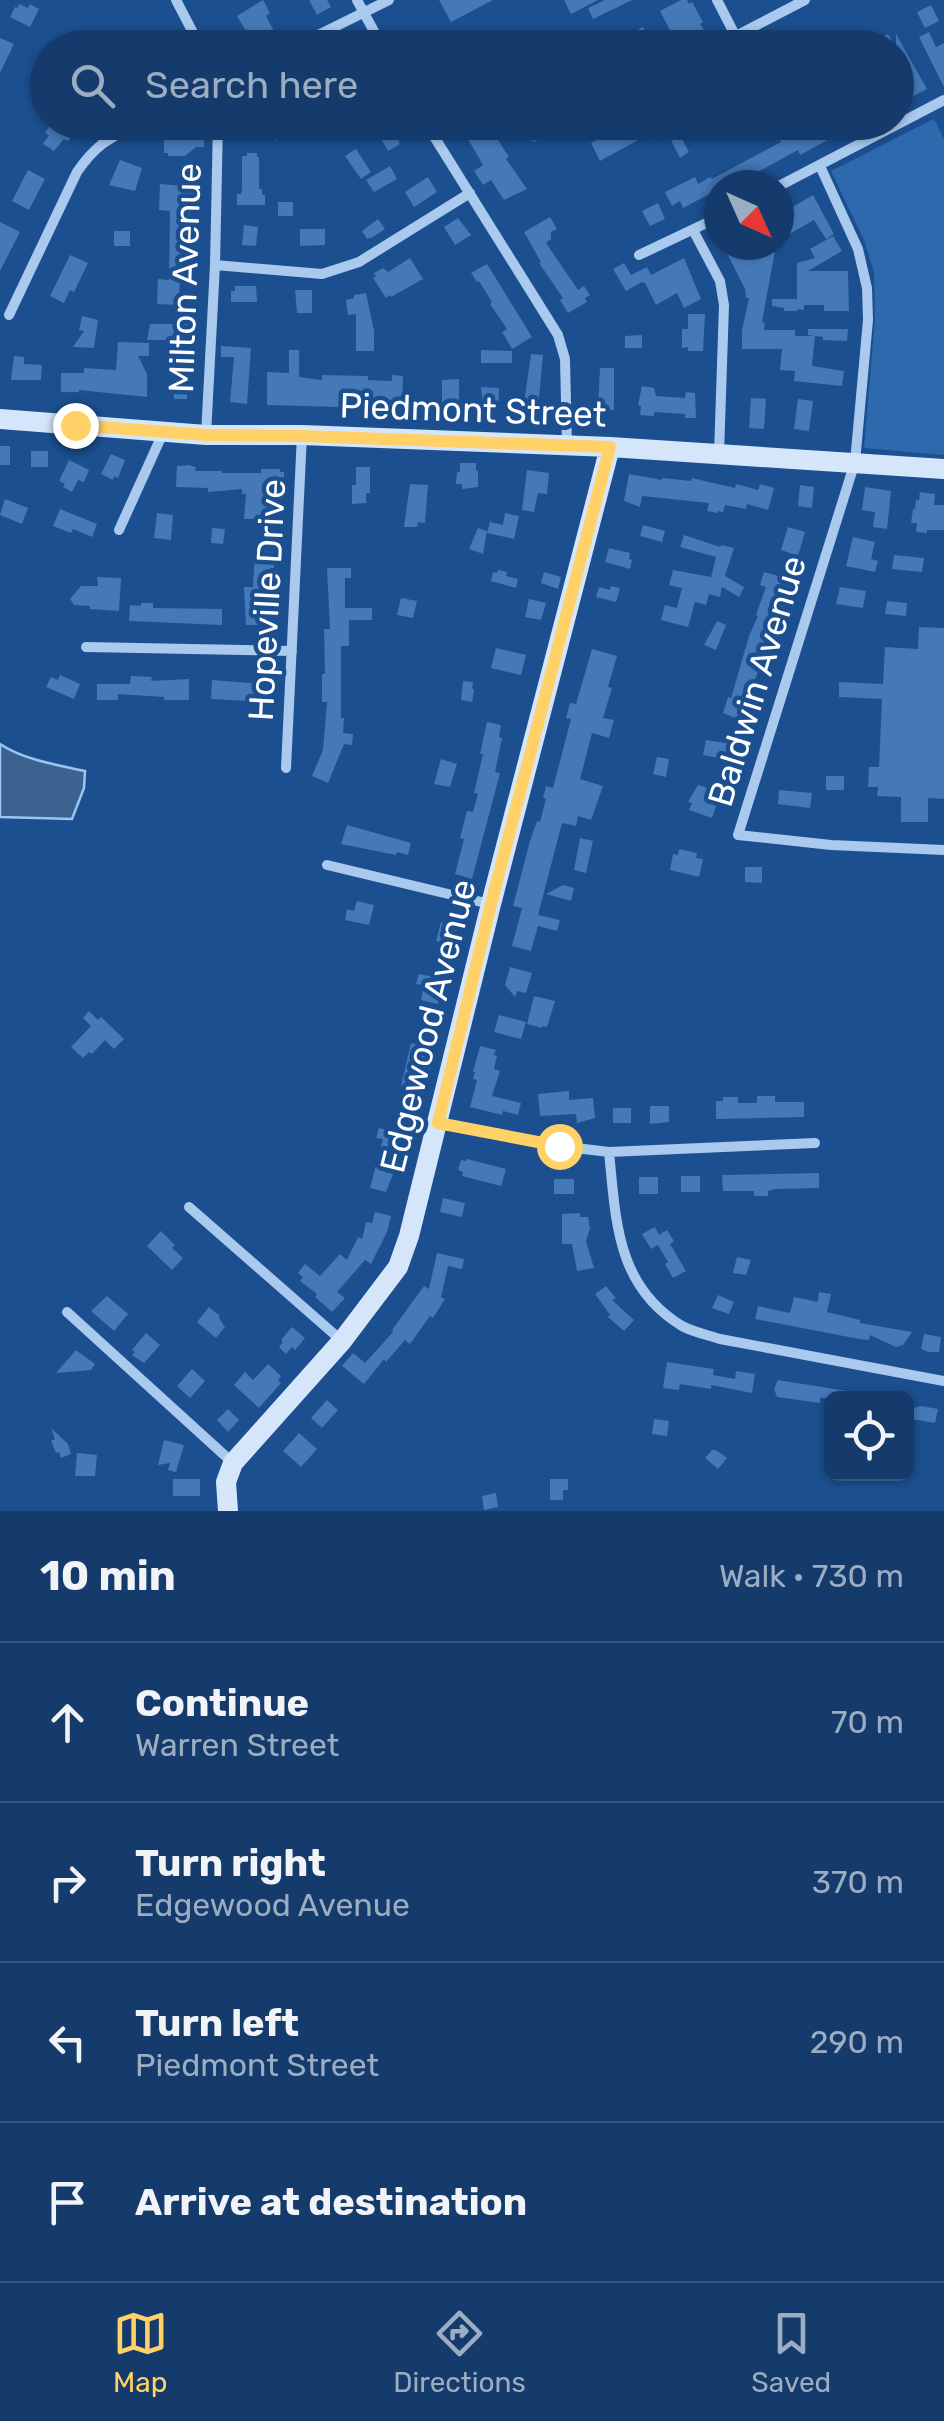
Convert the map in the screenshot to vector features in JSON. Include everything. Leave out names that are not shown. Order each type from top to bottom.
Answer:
[{"type":"street","points":[[176,0],[192,30]]},
{"type":"street","points":[[357,0],[373,30]]},
{"type":"street","points":[[329,30],[389,0]]},
{"type":"street","points":[[716,0],[732,30]]},
{"type":"street","points":[[747,30],[805,0]]},
{"type":"street","points":[[914,116],[941,102],[944,115]]},
{"type":"street","points":[[9,314],[77,172],[92,150],[107,140]]},
{"type":"street","name":"Milton Avenue","points":[[206,435],[216,264],[218,140]]},
{"type":"street","points":[[437,140],[558,335],[565,359],[567,446]]},
{"type":"street","points":[[794,179],[869,140]]},
{"type":"street","points":[[820,166],[858,249],[867,288],[868,320],[855,462]]},
{"type":"street","points":[[216,264],[322,274],[359,262],[470,192]]},
{"type":"street","points":[[638,256],[704,224]]},
{"type":"street","points":[[692,230],[720,282],[724,305],[719,456]]},
{"type":"street","name":"Piedmont Street","points":[[0,419],[206,435],[610,447],[944,469]]},
{"type":"street","points":[[119,530],[163,432]]},
{"type":"street","name":"Hopeville Drive","points":[[286,768],[302,436]]},
{"type":"street","name":"Edgewood Avenue","points":[[233,1462],[342,1341],[398,1267],[610,447]]},
{"type":"street","name":"Baldwin Avenue","points":[[855,462],[738,835],[830,845],[944,850]]},
{"type":"street","points":[[86,647],[292,651]]},
{"type":"street","points":[[327,866],[491,904]]},
{"type":"street","points":[[438,1123],[609,1152],[815,1144]]},
{"type":"street","points":[[609,1152],[622,1250],[639,1287],[660,1310],[685,1328],[720,1339],[944,1381]]},
{"type":"street","points":[[189,1207],[342,1341]]},
{"type":"street","points":[[67,1312],[233,1462],[226,1482],[228,1511]]},
{"type":"shaded area","points":[[934,119],[944,139],[944,455],[864,448],[875,319],[874,272],[864,240],[831,171],[892,140],[914,140],[914,129]]},
{"type":"shaded area","points":[[0,744],[30,758],[85,771],[84,788],[72,819],[0,817]]},
{"type":"building","points":[[263,0],[273,30],[245,30],[237,16]]},
{"type":"building","points":[[309,0],[327,0],[331,7],[317,15]]},
{"type":"building","points":[[439,0],[493,0],[451,22]]},
{"type":"building","points":[[564,0],[598,0],[571,14]]},
{"type":"building","points":[[605,0],[632,0],[593,19],[588,8]]},
{"type":"building","points":[[681,0],[692,2],[704,30],[670,30],[660,11]]},
{"type":"building","points":[[19,4],[39,9],[30,27],[10,17]]},
{"type":"building","points":[[931,5],[939,21],[925,28],[917,12]]},
{"type":"building","points":[[929,32],[936,47],[944,43],[944,87],[919,37]]},
{"type":"building","points":[[0,38],[14,44],[0,73]]},
{"type":"building","points":[[914,66],[927,89],[914,96]]},
{"type":"building","points":[[46,140],[63,140],[54,151],[43,144]]},
{"type":"building","points":[[164,140],[204,140],[204,147],[196,147],[185,156],[164,153]]},
{"type":"building","points":[[382,140],[400,140],[400,144],[388,151]]},
{"type":"building","points":[[469,140],[498,140],[527,189],[504,200],[491,180],[483,185],[474,171],[483,165]]},
{"type":"building","points":[[597,140],[638,140],[600,161],[591,143]]},
{"type":"building","points":[[671,140],[683,140],[689,152],[680,158]]},
{"type":"building","points":[[780,140],[828,140],[800,155],[798,150],[761,170],[729,170]]},
{"type":"building","points":[[356,149],[371,172],[361,179],[345,156]]},
{"type":"building","points":[[257,153],[259,157],[259,189],[265,195],[265,205],[237,205],[237,194],[242,189],[242,156]]},
{"type":"building","points":[[120,160],[142,168],[135,191],[109,185]]},
{"type":"building","points":[[390,166],[397,179],[374,192],[366,180]]},
{"type":"building","points":[[28,170],[45,179],[29,210],[12,201]]},
{"type":"building","points":[[428,177],[437,192],[414,207],[405,192]]},
{"type":"building","points":[[695,177],[698,184],[704,180],[704,197],[683,208],[680,201],[672,206],[665,192]]},
{"type":"building","points":[[160,184],[195,187],[191,213],[193,271],[181,271],[178,305],[157,304],[158,279],[169,280],[170,211],[159,210]]},
{"type":"building","points":[[813,195],[834,234],[826,239],[814,220],[794,231],[794,206]]},
{"type":"building","points":[[278,202],[293,202],[293,216],[278,216]]},
{"type":"building","points":[[658,203],[665,219],[650,226],[642,211]]},
{"type":"building","points":[[550,217],[557,229],[546,243],[578,290],[584,286],[590,295],[585,298],[587,302],[568,313],[524,232]]},
{"type":"building","points":[[458,218],[471,235],[455,245],[444,227]]},
{"type":"building","points":[[378,219],[385,229],[367,239],[362,231]]},
{"type":"building","points":[[0,222],[20,232],[0,271]]},
{"type":"building","points":[[244,225],[258,227],[256,246],[242,245]]},
{"type":"building","points":[[300,229],[325,229],[325,245],[300,246]]},
{"type":"building","points":[[114,231],[130,231],[130,246],[114,246]]},
{"type":"building","points":[[833,236],[842,251],[808,271],[848,271],[849,311],[824,311],[824,305],[804,305],[804,310],[797,311],[772,306],[772,299],[797,299],[797,263],[815,258],[810,249]]},
{"type":"building","points":[[70,255],[88,263],[64,303],[50,296]]},
{"type":"building","points":[[410,258],[423,279],[386,298],[373,278],[374,273],[383,268],[388,272]]},
{"type":"building","points":[[684,258],[701,299],[684,308],[677,293],[656,305],[642,282],[626,291],[613,269],[624,263],[631,275],[647,267],[651,275]]},
{"type":"building","points":[[730,260],[773,260],[762,322],[764,330],[795,330],[795,336],[814,336],[808,335],[808,329],[848,329],[847,341],[815,336],[812,366],[844,371],[842,386],[794,381],[795,371],[780,370],[782,349],[742,349],[749,298]]},
{"type":"building","points":[[487,264],[532,337],[512,349],[502,332],[507,329],[471,273]]},
{"type":"building","points":[[235,286],[256,286],[257,302],[231,302]]},
{"type":"building","points":[[295,290],[312,290],[312,313],[297,313]]},
{"type":"building","points":[[366,293],[374,351],[356,351],[356,314],[348,315],[346,300]]},
{"type":"building","points":[[688,314],[705,314],[703,351],[682,348],[682,329],[688,329]]},
{"type":"building","points":[[82,316],[98,320],[94,348],[73,347],[84,331],[79,330]]},
{"type":"building","points":[[150,324],[188,324],[188,356],[177,356],[177,340],[147,340]]},
{"type":"building","points":[[642,335],[642,348],[625,348],[625,336]]},
{"type":"building","points":[[118,342],[149,343],[149,356],[138,356],[147,374],[147,397],[79,390],[61,392],[61,373],[84,373],[84,368],[116,370]]},
{"type":"building","points":[[221,346],[251,348],[247,404],[230,402],[234,357],[221,357]]},
{"type":"building","points":[[289,350],[299,350],[299,377],[322,380],[322,375],[368,376],[368,380],[392,381],[392,375],[403,376],[402,406],[384,405],[384,401],[339,401],[339,407],[267,405],[267,372],[289,373]]},
{"type":"building","points":[[481,350],[512,351],[512,363],[481,363]]},
{"type":"building","points":[[531,354],[543,355],[538,409],[533,407],[533,411],[523,410]]},
{"type":"building","points":[[14,356],[24,357],[24,364],[42,365],[41,380],[11,380]]},
{"type":"building","points":[[600,368],[614,368],[614,410],[598,407]]},
{"type":"building","points":[[184,376],[187,399],[174,399],[174,377]]},
{"type":"building","points":[[459,379],[459,405],[442,405],[442,380]]},
{"type":"building","points":[[642,386],[654,388],[656,396],[685,398],[686,392],[695,393],[696,418],[654,412],[654,416],[640,415]]},
{"type":"building","points":[[481,387],[499,388],[498,410],[483,405]]},
{"type":"building","points":[[751,398],[766,399],[764,429],[749,428]]},
{"type":"building","points":[[798,399],[813,401],[809,431],[794,429]]},
{"type":"building","points":[[0,446],[10,446],[10,465],[0,465]]},
{"type":"building","points":[[31,451],[48,451],[48,467],[31,467]]},
{"type":"building","points":[[111,454],[125,460],[118,478],[114,476],[113,480],[101,474]]},
{"type":"building","points":[[69,460],[89,470],[84,482],[78,480],[72,492],[59,481]]},
{"type":"building","points":[[460,463],[476,463],[478,487],[462,489],[462,484],[456,484]]},
{"type":"building","points":[[177,466],[196,467],[195,471],[222,473],[280,469],[284,472],[284,483],[279,483],[279,491],[272,491],[272,519],[244,519],[246,494],[242,494],[242,489],[208,492],[208,488],[176,487]]},
{"type":"building","points":[[356,467],[370,467],[366,503],[352,504]]},
{"type":"building","points":[[527,470],[549,473],[547,494],[538,493],[534,512],[522,510]]},
{"type":"building","points":[[629,474],[662,480],[692,478],[735,488],[736,484],[758,490],[760,484],[774,488],[768,510],[747,504],[746,509],[725,505],[723,512],[717,513],[707,511],[709,503],[642,496],[640,507],[624,501]]},
{"type":"building","points":[[410,484],[428,485],[425,523],[418,522],[417,527],[404,527]]},
{"type":"building","points":[[800,485],[814,487],[812,508],[798,506]]},
{"type":"building","points":[[865,487],[891,491],[887,529],[873,527],[875,512],[862,510]]},
{"type":"building","points":[[920,492],[935,494],[934,505],[944,505],[944,530],[916,532],[917,523],[911,523]]},
{"type":"building","points":[[5,499],[28,508],[22,524],[0,515]]},
{"type":"building","points":[[60,509],[97,524],[92,537],[53,526]]},
{"type":"building","points":[[157,513],[173,515],[171,540],[154,538]]},
{"type":"building","points":[[505,513],[519,516],[514,539],[487,533],[490,522],[503,525]]},
{"type":"building","points":[[643,525],[665,531],[662,542],[640,536]]},
{"type":"building","points":[[788,527],[805,532],[798,556],[781,550]]},
{"type":"building","points":[[212,528],[225,529],[223,544],[211,543]]},
{"type":"building","points":[[478,528],[487,531],[483,554],[469,549]]},
{"type":"building","points":[[684,535],[734,548],[725,576],[744,587],[739,597],[722,587],[720,597],[709,594],[706,605],[695,602],[688,627],[661,620],[665,605],[677,608],[682,588],[669,585],[673,570],[711,577],[716,557],[680,547]]},
{"type":"building","points":[[853,537],[875,542],[871,559],[878,561],[875,572],[846,566]]},
{"type":"building","points":[[609,548],[630,553],[630,569],[605,562]]},
{"type":"building","points":[[255,551],[275,552],[274,568],[270,568],[270,578],[263,578],[261,625],[246,625],[244,587],[253,587]]},
{"type":"building","points":[[894,555],[924,558],[922,572],[892,569]]},
{"type":"building","points":[[327,568],[351,568],[351,578],[345,578],[345,608],[372,608],[372,620],[349,620],[349,646],[341,646],[341,718],[343,733],[353,734],[352,745],[344,744],[328,783],[312,776],[323,750],[327,702],[322,702],[322,674],[324,629],[330,629]]},
{"type":"building","points":[[498,570],[518,579],[516,588],[491,581],[493,572]]},
{"type":"building","points":[[544,572],[561,577],[558,589],[541,583]]},
{"type":"building","points":[[764,572],[789,579],[791,586],[769,653],[761,661],[738,719],[723,713],[758,616],[766,587],[760,585]]},
{"type":"building","points":[[97,577],[121,578],[119,611],[90,609],[74,605],[70,599],[81,586],[98,586]]},
{"type":"building","points":[[611,586],[620,588],[616,602],[596,597],[599,587],[610,590]]},
{"type":"building","points":[[840,587],[866,591],[863,608],[836,604]]},
{"type":"building","points":[[401,598],[417,601],[413,618],[397,615]]},
{"type":"building","points":[[529,599],[546,603],[541,620],[525,617]]},
{"type":"building","points":[[887,601],[907,603],[906,616],[885,614]]},
{"type":"building","points":[[153,603],[153,608],[222,609],[222,625],[129,621],[130,605]]},
{"type":"building","points":[[717,621],[726,625],[716,650],[704,645]]},
{"type":"building","points":[[919,627],[944,628],[944,799],[928,798],[928,822],[901,822],[901,797],[877,796],[878,787],[868,787],[869,767],[879,767],[882,699],[839,697],[839,682],[883,684],[885,647],[918,649]]},
{"type":"building","points":[[496,648],[526,655],[521,675],[491,668]]},
{"type":"building","points":[[592,649],[617,656],[603,718],[614,720],[609,738],[592,733],[580,779],[603,786],[591,820],[578,816],[576,826],[562,823],[538,915],[560,920],[557,931],[538,926],[531,951],[512,946],[522,908],[513,906],[530,841],[537,821],[540,822],[546,786],[553,788],[571,719],[566,718],[570,703],[576,704]]},
{"type":"building","points":[[60,675],[80,684],[74,699],[46,687],[51,677],[58,680]]},
{"type":"building","points":[[131,676],[152,677],[151,681],[189,679],[189,700],[118,694],[118,700],[97,700],[97,684],[130,684]]},
{"type":"building","points":[[212,680],[263,684],[261,705],[211,699]]},
{"type":"building","points":[[463,681],[473,682],[472,702],[461,700]]},
{"type":"building","points":[[487,722],[501,725],[495,772],[500,773],[472,879],[455,874],[467,811],[473,812],[478,794],[474,793]]},
{"type":"building","points":[[706,740],[732,744],[729,760],[703,755]]},
{"type":"building","points":[[657,757],[669,759],[666,777],[653,774]]},
{"type":"building","points":[[441,759],[457,764],[450,787],[434,784]]},
{"type":"building","points":[[826,776],[844,776],[844,790],[826,790]]},
{"type":"building","points":[[698,785],[721,792],[712,818],[689,810],[692,803],[688,802]]},
{"type":"building","points":[[779,790],[812,793],[810,808],[778,804]]},
{"type":"building","points":[[347,825],[411,843],[408,855],[341,844]]},
{"type":"building","points":[[580,838],[593,841],[586,873],[574,870]]},
{"type":"building","points":[[679,849],[697,853],[696,858],[703,859],[699,877],[670,870],[673,854],[678,855]]},
{"type":"building","points":[[745,867],[762,867],[762,883],[745,882]]},
{"type":"building","points":[[563,885],[574,888],[571,901],[546,894]]},
{"type":"building","points":[[357,901],[374,905],[369,925],[345,920],[347,909],[354,911]]},
{"type":"building","points":[[441,922],[458,927],[453,945],[436,941]]},
{"type":"building","points":[[510,967],[532,973],[526,993],[517,991],[515,997],[505,985]]},
{"type":"building","points":[[419,974],[444,979],[438,1004],[421,1000],[424,985],[416,984]]},
{"type":"building","points":[[534,996],[555,1001],[547,1027],[527,1024]]},
{"type":"building","points":[[89,1011],[124,1039],[114,1049],[105,1040],[83,1058],[71,1047],[91,1026],[83,1018]]},
{"type":"building","points":[[499,1015],[526,1022],[521,1039],[494,1032]]},
{"type":"building","points":[[411,1043],[435,1051],[423,1096],[405,1092],[406,1088],[401,1086]]},
{"type":"building","points":[[480,1046],[496,1050],[494,1069],[500,1071],[492,1096],[521,1103],[518,1115],[470,1107]]},
{"type":"building","points":[[569,1091],[569,1100],[593,1098],[595,1118],[577,1123],[576,1114],[540,1116],[538,1094]]},
{"type":"building","points":[[757,1096],[775,1096],[775,1102],[804,1102],[804,1117],[716,1119],[716,1101],[723,1101],[723,1097],[738,1097],[738,1103],[757,1103]]},
{"type":"building","points":[[650,1106],[669,1106],[669,1122],[650,1124]]},
{"type":"building","points":[[613,1108],[631,1108],[631,1123],[613,1123]]},
{"type":"building","points":[[379,1128],[400,1134],[386,1172],[393,1174],[386,1192],[370,1188],[383,1139],[376,1138]]},
{"type":"building","points":[[461,1160],[506,1169],[501,1186],[462,1176],[463,1172],[458,1170]]},
{"type":"building","points":[[819,1173],[819,1188],[775,1189],[768,1191],[768,1196],[754,1196],[754,1191],[723,1191],[722,1175]]},
{"type":"building","points":[[681,1176],[700,1176],[700,1192],[681,1192]]},
{"type":"building","points":[[639,1177],[658,1177],[658,1194],[639,1194]]},
{"type":"building","points":[[554,1179],[574,1179],[574,1194],[554,1194]]},
{"type":"building","points":[[443,1198],[465,1203],[462,1217],[440,1212]]},
{"type":"building","points":[[375,1212],[391,1216],[387,1232],[371,1264],[365,1260],[337,1292],[345,1298],[332,1312],[300,1281],[303,1277],[298,1273],[305,1264],[320,1276],[340,1254],[347,1260]]},
{"type":"building","points":[[580,1213],[580,1217],[588,1217],[586,1241],[594,1268],[577,1271],[572,1244],[562,1244],[562,1214]]},
{"type":"building","points":[[655,1227],[659,1235],[667,1230],[674,1241],[670,1244],[686,1271],[673,1278],[658,1245],[651,1249],[642,1234]]},
{"type":"building","points":[[161,1231],[183,1258],[172,1270],[147,1246]]},
{"type":"building","points":[[437,1253],[464,1259],[462,1269],[448,1266],[441,1297],[445,1299],[433,1318],[430,1316],[410,1344],[405,1340],[386,1362],[384,1359],[364,1384],[342,1366],[353,1353],[365,1363],[393,1332],[424,1286],[429,1289]]},
{"type":"building","points":[[737,1257],[751,1260],[746,1275],[733,1273]]},
{"type":"building","points":[[606,1286],[616,1298],[612,1300],[634,1320],[624,1331],[608,1317],[595,1294]]},
{"type":"building","points":[[819,1292],[831,1294],[827,1312],[860,1323],[912,1332],[903,1345],[896,1347],[870,1335],[869,1340],[859,1339],[755,1319],[758,1306],[790,1313],[794,1297],[818,1302]]},
{"type":"building","points":[[718,1295],[734,1302],[729,1314],[712,1308]]},
{"type":"building","points":[[107,1296],[128,1314],[114,1331],[91,1311]]},
{"type":"building","points":[[209,1307],[225,1327],[216,1338],[197,1322]]},
{"type":"building","points":[[292,1327],[305,1338],[286,1354],[279,1347]]},
{"type":"building","points":[[146,1333],[160,1345],[144,1363],[132,1355],[132,1350]]},
{"type":"building","points":[[924,1334],[941,1337],[939,1352],[921,1349]]},
{"type":"building","points":[[76,1350],[95,1364],[91,1370],[56,1373]]},
{"type":"building","points":[[667,1362],[714,1369],[713,1375],[735,1379],[736,1371],[755,1374],[752,1393],[711,1385],[711,1389],[680,1384],[679,1390],[663,1388]]},
{"type":"building","points":[[268,1364],[281,1376],[281,1383],[259,1408],[234,1385],[245,1372],[253,1380]]},
{"type":"building","points":[[192,1369],[205,1381],[190,1398],[177,1386]]},
{"type":"building","points":[[778,1380],[847,1391],[824,1391],[820,1403],[777,1397],[774,1389]]},
{"type":"building","points":[[327,1400],[338,1410],[322,1428],[311,1418]]},
{"type":"building","points":[[914,1408],[938,1409],[935,1423],[914,1419]]},
{"type":"building","points":[[228,1409],[239,1420],[228,1432],[217,1420]]},
{"type":"building","points":[[654,1419],[669,1421],[667,1436],[652,1434]]},
{"type":"building","points":[[51,1428],[68,1444],[71,1454],[61,1458],[56,1453]]},
{"type":"building","points":[[299,1433],[317,1449],[301,1467],[283,1451]]},
{"type":"building","points":[[164,1440],[184,1445],[176,1472],[168,1470],[170,1463],[158,1465]]},
{"type":"building","points":[[712,1450],[727,1458],[718,1469],[705,1458]]},
{"type":"building","points":[[77,1453],[97,1455],[95,1476],[75,1476]]},
{"type":"building","points":[[173,1479],[200,1479],[200,1496],[173,1496]]},
{"type":"building","points":[[550,1479],[568,1479],[563,1500],[550,1500]]},
{"type":"building","points":[[496,1493],[498,1507],[484,1510],[482,1496]]},
{"type":"route","points":[[75,425],[206,435],[610,447],[438,1123],[559,1146]]}]
